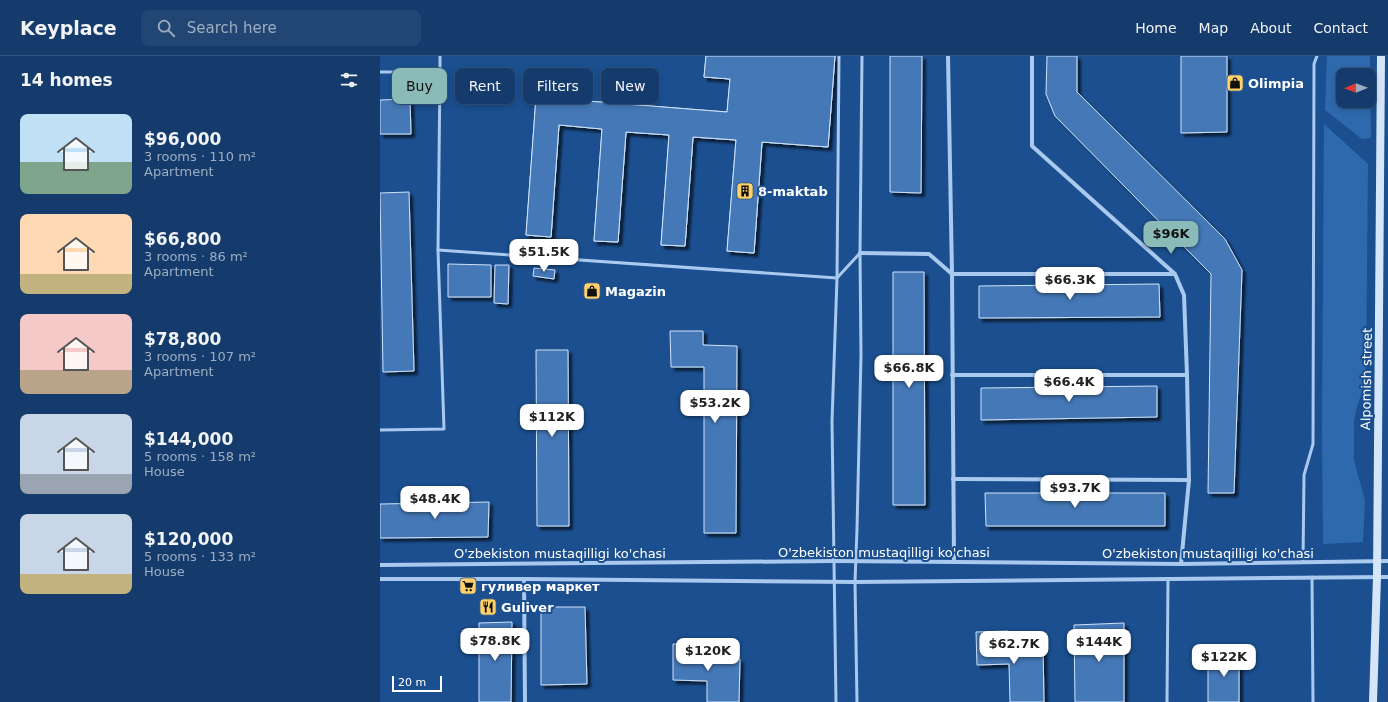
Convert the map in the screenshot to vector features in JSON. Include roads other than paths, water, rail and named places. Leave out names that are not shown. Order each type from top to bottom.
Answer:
[{"type":"main road","name":"Alpomish street","points":[[1373,702],[1377,577],[1381,56]]},
{"type":"street","points":[[948,56],[952,274],[954,562]]},
{"type":"street","points":[[1032,56],[1032,146],[1175,274],[1184,296],[1189,480],[1181,564]]},
{"type":"street","points":[[860,253],[929,254],[952,274],[1175,274]]},
{"type":"street","points":[[952,375],[1187,375]]},
{"type":"street","points":[[953,479],[1189,480]]},
{"type":"street","name":"O'zbekiston mustaqilligi ko'chasi","points":[[380,565],[834,561],[1181,564],[1388,561]]},
{"type":"street","name":"O'zbekiston mustaqilligi ko'chasi","points":[[380,579],[855,582],[1388,577]]},
{"type":"street","points":[[524,579],[525,702]]},
{"type":"lane","points":[[440,56],[440,68]]},
{"type":"lane","points":[[836,702],[833,582],[832,421],[838,278],[839,56]]},
{"type":"lane","points":[[857,702],[855,582],[858,522],[861,354],[860,253],[862,56]]},
{"type":"lane","points":[[1303,562],[1304,475],[1313,444],[1314,64],[1317,56]]},
{"type":"lane","points":[[380,72],[392,72]]},
{"type":"lane","points":[[380,430],[444,429],[438,250],[440,104]]},
{"type":"lane","points":[[438,250],[838,278]]},
{"type":"lane","points":[[838,278],[860,253]]},
{"type":"lane","points":[[1312,577],[1313,702]]},
{"type":"lane","points":[[1167,702],[1168,579]]},
{"type":"place","name":"Olimpia","points":[[1235,83]]},
{"type":"place","name":"8-maktab","points":[[745,191]]},
{"type":"place","name":"Magazin","points":[[592,291]]},
{"type":"place","name":"гуливер маркет","points":[[468,586]]},
{"type":"place","name":"Guliver","points":[[488,607]]}]
